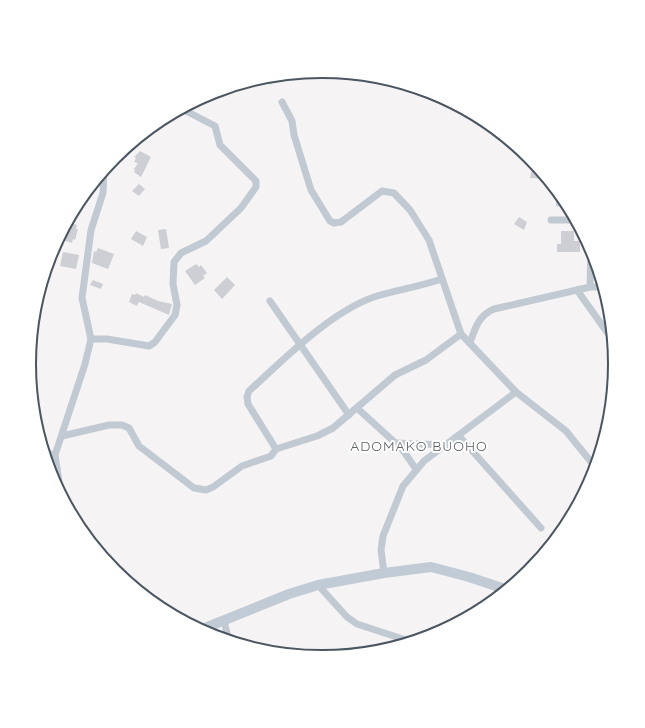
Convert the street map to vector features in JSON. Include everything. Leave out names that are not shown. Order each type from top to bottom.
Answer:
[{"type":"street","points":[[282,102],[292,121],[294,135],[311,190],[330,221],[334,223],[341,222],[382,191],[394,192],[410,210],[429,240],[461,334],[516,392],[566,431],[591,462]]},
{"type":"street","points":[[91,339],[107,339],[149,346],[156,342],[175,315],[177,305],[173,284],[174,262],[181,253],[206,241],[241,208],[256,187],[256,181],[220,145],[215,126],[187,112]]},
{"type":"street","points":[[58,473],[55,455],[85,364],[91,339],[82,298],[91,230],[103,193],[104,179]]},
{"type":"street","points":[[551,220],[570,220]]},
{"type":"street","points":[[590,287],[591,263]]},
{"type":"street","points":[[276,449],[248,404],[247,397],[249,391],[300,344],[349,310],[376,296],[442,279]]},
{"type":"street","points":[[470,343],[480,319],[486,312],[590,287],[598,287]]},
{"type":"street","points":[[577,290],[607,333]]},
{"type":"street","points":[[270,301],[349,415]]},
{"type":"street","points":[[62,436],[109,425],[122,425],[129,428],[139,446],[194,488],[199,489],[213,487],[242,466],[271,456],[276,449],[317,436],[333,428],[357,408],[374,391],[395,375],[426,360],[461,334]]},
{"type":"street","points":[[384,573],[381,550],[383,536],[403,486],[416,469],[516,392]]},
{"type":"street","points":[[357,408],[402,449],[416,469]]},
{"type":"street","points":[[459,436],[541,528]]},
{"type":"street","points":[[395,443],[446,445]]},
{"type":"street","points":[[50,454],[55,455]]},
{"type":"street","points":[[208,627],[289,594],[318,585],[384,573],[431,567],[501,588]]},
{"type":"street","points":[[318,585],[346,617],[357,624],[403,639]]},
{"type":"street","points":[[224,620],[227,634]]},
{"type":"building","points":[[140,151],[151,157],[141,177],[134,172],[134,169],[138,163],[134,162],[136,158],[134,157]]},
{"type":"building","points":[[532,168],[541,179],[530,178]]},
{"type":"building","points":[[139,184],[145,189],[139,196],[132,191]]},
{"type":"building","points":[[556,199],[562,207],[556,206]]},
{"type":"building","points":[[519,217],[527,222],[524,230],[514,224]]},
{"type":"building","points":[[73,224],[77,225],[76,229],[78,229],[75,240],[73,239],[72,243],[64,241]]},
{"type":"building","points":[[166,229],[169,248],[161,249],[158,230]]},
{"type":"building","points":[[136,231],[147,237],[143,246],[131,239]]},
{"type":"building","points":[[561,231],[574,231],[574,241],[580,241],[580,252],[557,252],[557,244],[561,244]]},
{"type":"building","points":[[98,248],[114,254],[108,269],[92,263],[94,251],[96,252]]},
{"type":"building","points":[[63,252],[79,255],[76,269],[60,266]]},
{"type":"building","points":[[196,264],[199,267],[201,265],[207,273],[203,276],[205,278],[195,285],[185,271]]},
{"type":"building","points":[[227,277],[235,285],[222,299],[214,290]]},
{"type":"building","points":[[93,280],[103,284],[101,289],[90,285]]},
{"type":"building","points":[[136,293],[144,297],[145,295],[158,301],[172,304],[169,315],[139,302],[137,306],[129,302],[132,294],[135,295]]},
{"type":"district","name":"ADOMAKO BUOHO","points":[[419,446]]}]
